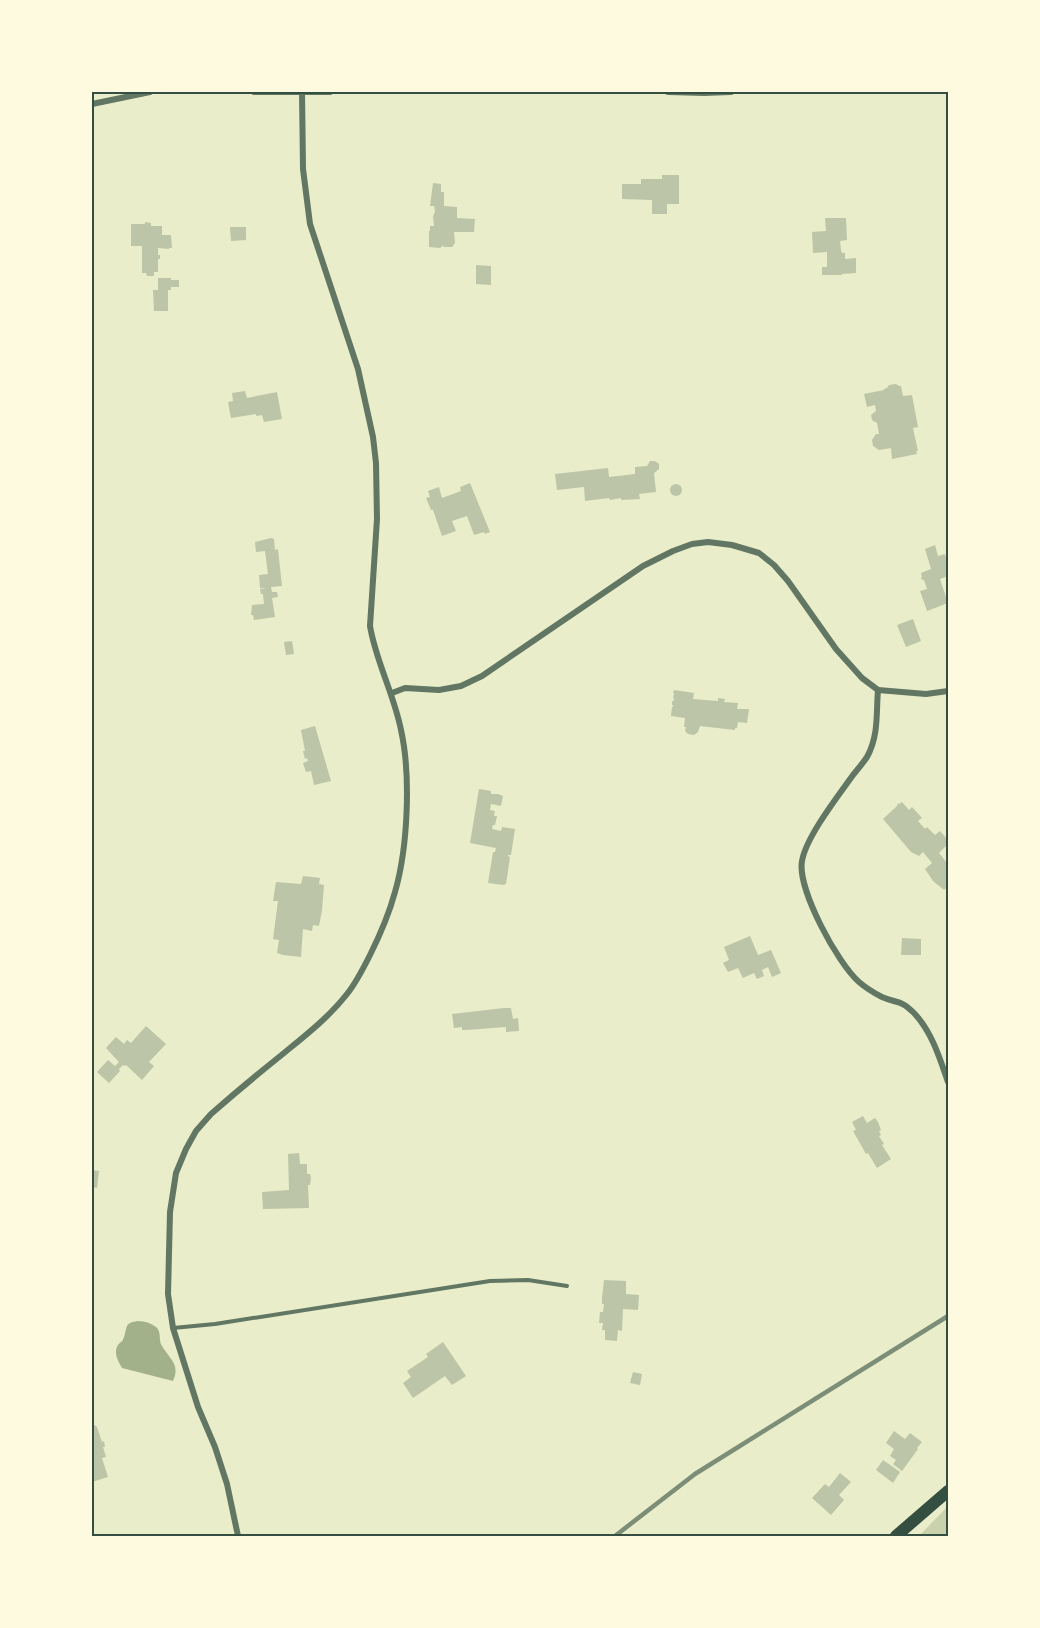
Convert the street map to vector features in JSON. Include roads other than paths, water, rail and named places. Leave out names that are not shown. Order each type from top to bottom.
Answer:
[{"type":"main road","points":[[896,1536],[948,1491]]},
{"type":"street","points":[[92,104],[150,92]]},
{"type":"street","points":[[255,92],[330,92]]},
{"type":"street","points":[[238,1536],[227,1484],[198,1407],[173,1328],[168,1294],[170,1212],[176,1173],[196,1131],[211,1114],[317,1025],[348,993],[384,926],[395,891],[401,863],[406,806],[406,760],[402,730],[392,693],[373,642],[370,626],[376,519],[374,437],[358,369],[310,224],[303,169],[302,92]]},
{"type":"street","points":[[668,92],[731,92]]},
{"type":"street","points":[[392,693],[405,688],[439,690],[461,686],[482,676],[643,566],[673,551],[692,544],[708,542],[732,545],[759,553],[774,565],[788,581],[836,650],[862,678],[878,690],[926,694],[948,691]]},
{"type":"street","points":[[878,690],[876,729],[867,757],[813,834],[801,862],[802,876],[816,913],[838,958],[859,982],[882,997],[904,1004],[916,1015],[932,1039],[948,1082]]},
{"type":"lane","points":[[173,1328],[226,1322],[490,1281],[528,1280],[567,1286]]},
{"type":"railway","points":[[615,1536],[695,1474],[948,1316]]}]
